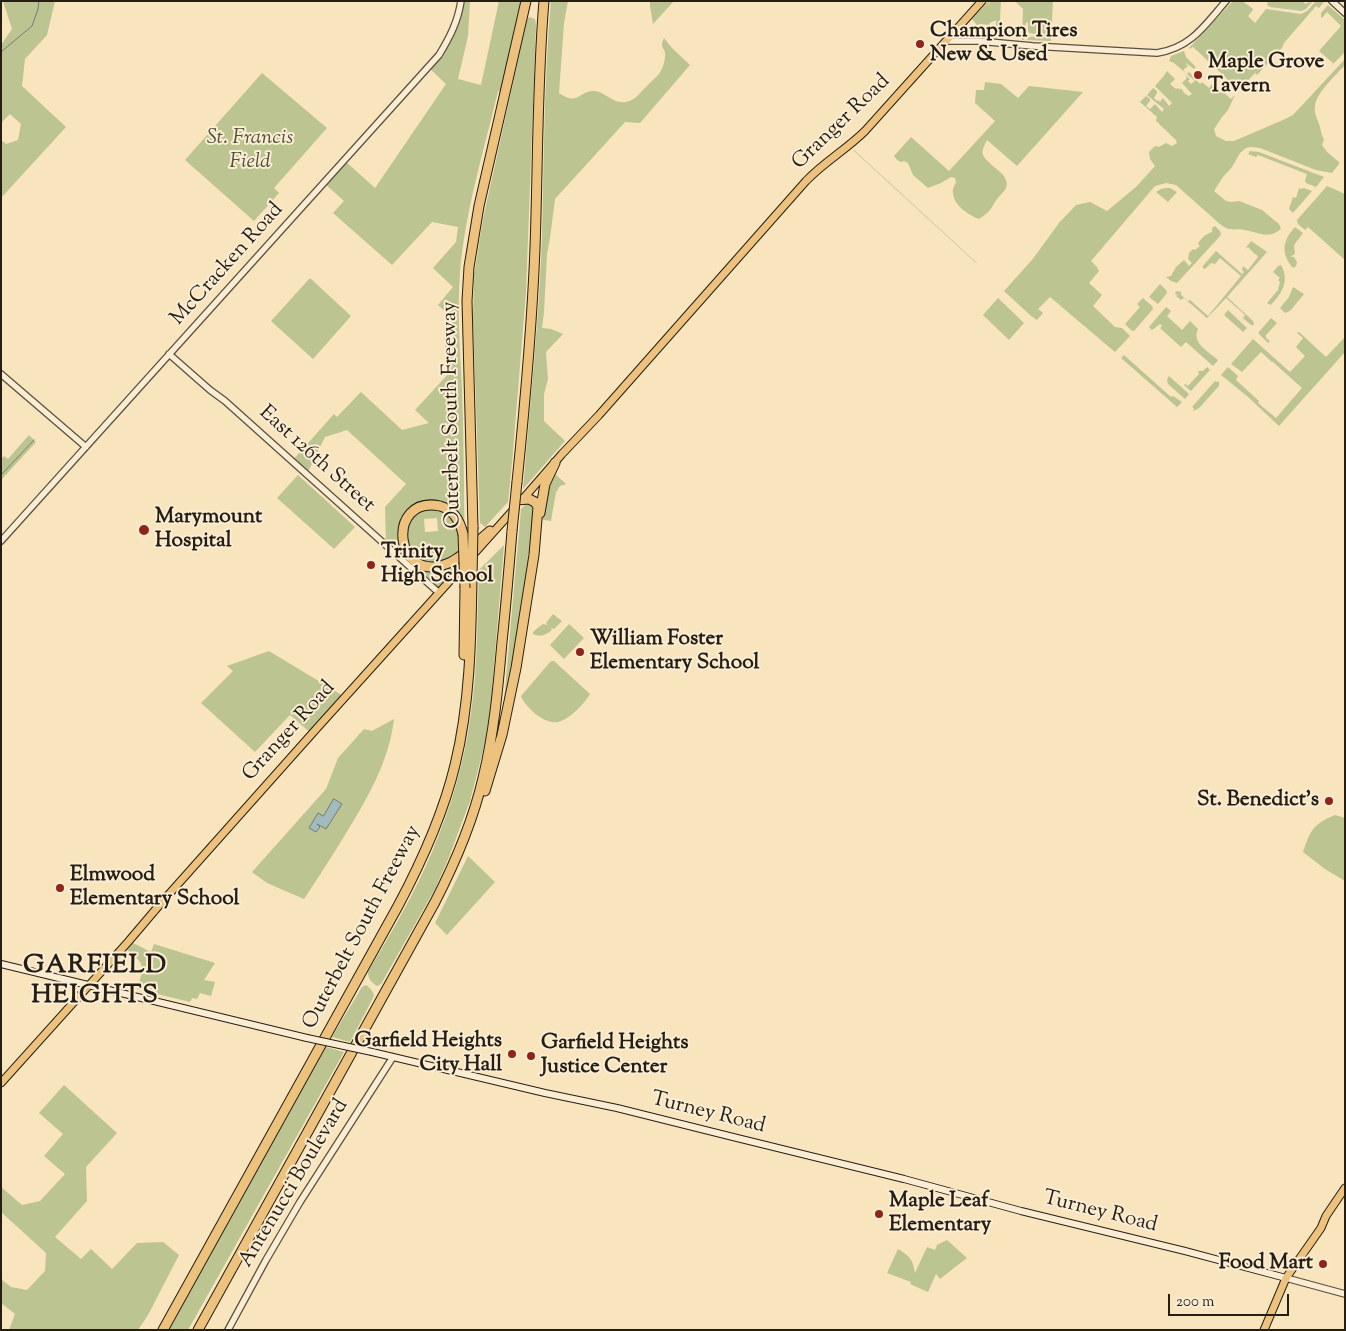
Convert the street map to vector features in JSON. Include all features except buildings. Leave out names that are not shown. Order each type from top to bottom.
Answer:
[{"type":"highway","name":"Outerbelt South Freeway","points":[[163,1330],[393,915],[423,858],[449,788],[466,707],[470,646],[473,527],[468,319],[469,268],[479,206],[526,1]]},
{"type":"highway","points":[[197,1330],[435,902],[467,829],[483,779],[492,739],[498,695],[527,388],[535,250],[540,66],[544,1]]},
{"type":"highway","points":[[467,829],[480,809],[502,735],[516,668],[545,484],[555,463]]},
{"type":"highway","points":[[520,499],[532,500],[538,507],[536,535]]},
{"type":"highway","points":[[466,707],[464,666],[465,588],[463,534],[459,521],[443,507],[432,505],[418,509],[410,515],[404,526],[402,536],[404,547],[410,556],[418,563],[434,566],[446,564],[454,560],[490,531]]},
{"type":"highway","points":[[157,1330],[187,1286]]},
{"type":"main road","name":"Granger Road","points":[[444,586],[490,531],[599,415],[806,181],[823,164],[846,148],[864,132],[982,1]]},
{"type":"main road","name":"Granger Road","points":[[1,1083],[151,917],[162,902],[438,592],[450,581],[554,460],[562,454]]},
{"type":"main road","name":"Turney Road","points":[[1,964],[307,1038],[617,1108],[904,1179],[1021,1211],[1286,1278]]},
{"type":"main road","points":[[1264,1330],[1286,1278],[1345,1188]]},
{"type":"street","name":"McCracken Road","points":[[1,541],[439,54],[450,36],[459,14],[461,1]]},
{"type":"street","points":[[946,41],[978,41],[1157,53],[1173,50],[1195,36],[1226,1]]},
{"type":"street","points":[[1332,1],[1345,13]]},
{"type":"street","name":"East 126th Street","points":[[170,354],[438,592]]},
{"type":"street","points":[[1,374],[86,448]]},
{"type":"street","name":"Antenucci Boulevard","points":[[228,1330],[300,1202],[392,1057]]},
{"type":"street","name":"Turney Road","points":[[1286,1278],[1345,1294]]},
{"type":"green space","points":[[3,1],[55,1],[47,35],[25,59],[22,86],[66,127],[1,198],[1,140],[6,144],[18,140],[21,124],[10,114],[1,123],[1,45],[12,29]]},
{"type":"green space","points":[[461,1],[470,1],[468,36],[458,79],[481,85],[499,1],[526,1],[505,92],[498,91],[476,181],[462,250],[459,316],[463,409],[465,566],[438,592],[386,545],[385,507],[406,484],[347,430],[325,437],[307,474],[292,461],[334,414],[337,417],[361,392],[402,430],[429,423],[415,410],[450,372],[444,339],[451,329],[451,320],[438,305],[453,287],[433,268],[456,242],[458,227],[432,222],[392,265],[333,213],[344,201],[324,183],[344,160],[375,188],[446,84],[428,67],[451,36]],"holes":[[[437,518],[438,531],[425,532],[424,519]]]},
{"type":"green space","points":[[551,1],[568,1],[564,23],[559,93],[566,97],[575,98],[589,91],[595,91],[617,101],[633,100],[661,70],[665,58],[662,45],[664,38],[690,65],[640,123],[625,122],[555,199],[547,254],[542,328],[551,329],[563,334],[546,352],[548,379],[544,394],[544,421],[565,441],[523,489],[541,268],[546,89]]},
{"type":"green space","points":[[650,1],[674,1],[653,24]]},
{"type":"green space","points":[[989,1],[987,6],[991,1],[1001,1],[999,38],[999,27],[996,26],[996,20],[990,23],[990,25],[980,24],[975,26],[976,24],[972,19]]},
{"type":"green space","points":[[1015,1],[1053,1],[1051,41],[1027,40],[1029,37],[1035,36],[1035,34],[1029,33],[1028,23],[1026,22],[1024,40],[1022,40],[1023,9]]},
{"type":"green space","points":[[1233,1],[1242,1],[1252,8],[1253,10],[1248,16],[1255,23],[1266,9],[1301,14],[1307,11],[1316,1],[1324,2],[1319,8],[1316,6],[1284,43],[1282,48],[1257,75],[1255,73],[1239,90],[1193,47],[1189,48]]},
{"type":"green space","points":[[1268,1],[1303,1],[1305,4],[1313,1],[1306,9],[1301,11],[1270,7],[1267,5]]},
{"type":"green space","points":[[1328,5],[1345,20],[1345,52],[1332,65],[1333,63],[1319,51],[1341,26],[1327,12],[1321,17],[1321,13]]},
{"type":"green space","points":[[529,17],[535,19],[536,25],[526,292],[512,463],[508,502],[485,527],[480,523],[473,318],[474,275],[483,219]]},
{"type":"green space","points":[[1184,51],[1186,57],[1196,67],[1194,69],[1186,63],[1188,66],[1183,70],[1187,74],[1189,72],[1200,84],[1202,82],[1209,88],[1213,83],[1231,99],[1235,95],[1228,110],[1214,129],[1216,136],[1226,141],[1234,141],[1293,115],[1345,59],[1345,65],[1327,84],[1316,101],[1315,109],[1324,139],[1322,145],[1339,164],[1332,173],[1316,170],[1260,148],[1246,148],[1240,153],[1214,191],[1226,201],[1239,201],[1262,210],[1279,224],[1281,229],[1267,235],[1227,228],[1221,225],[1176,185],[1166,183],[1155,186],[1091,261],[1099,271],[1089,283],[1102,295],[1093,306],[1115,327],[1122,328],[1130,336],[1115,352],[1050,297],[1038,309],[1043,313],[1037,320],[1004,291],[1032,260],[1059,223],[1076,205],[1090,202],[1107,211],[1136,187],[1155,166],[1150,159],[1149,152],[1155,146],[1159,147],[1166,143],[1172,146],[1177,143],[1156,121],[1157,117],[1140,102],[1146,96],[1150,101],[1146,106],[1150,109],[1155,104],[1162,112],[1164,109],[1147,95],[1153,88],[1157,91],[1154,98],[1157,101],[1160,102],[1163,98],[1169,106],[1172,103],[1155,86],[1167,71],[1175,79],[1170,84],[1176,89],[1180,90],[1181,88],[1189,96],[1192,94],[1182,83],[1187,78],[1185,75],[1190,79],[1188,81],[1191,84],[1195,81],[1169,61],[1171,56]]},
{"type":"green space","name":"St. Francis Field","points":[[262,73],[327,128],[274,188],[279,193],[254,221],[185,160]]},
{"type":"green space","points":[[985,82],[1001,84],[1018,98],[1029,86],[1083,92],[1017,166],[987,140],[983,155],[1003,175],[1007,183],[1005,190],[990,210],[979,219],[967,212],[956,202],[953,192],[956,182],[955,178],[951,177],[928,188],[913,175],[908,163],[897,160],[894,156],[911,137],[949,171],[995,121],[975,103],[976,90],[984,90]]},
{"type":"green space","points":[[854,150],[978,264],[975,262]]},
{"type":"green space","points":[[1250,151],[1259,152],[1324,177],[1316,187],[1306,183],[1307,174],[1258,155],[1256,157],[1248,154]]},
{"type":"green space","points":[[1327,186],[1345,194],[1345,260],[1308,227],[1305,230],[1298,224],[1297,220]]},
{"type":"green space","points":[[1166,188],[1177,192],[1168,202],[1156,192]]},
{"type":"green space","points":[[1299,188],[1312,191],[1293,213],[1289,209],[1293,197],[1296,198]]},
{"type":"green space","points":[[1215,226],[1221,235],[1177,283],[1166,277],[1171,276],[1176,267],[1184,260],[1189,266],[1192,263],[1188,259],[1189,253],[1200,246],[1198,244],[1201,240],[1212,232],[1212,228]]},
{"type":"green space","points":[[1295,227],[1303,233],[1294,245],[1295,254],[1291,256],[1297,262],[1293,268],[1286,257],[1285,247],[1288,237]]},
{"type":"green space","points":[[1251,241],[1267,252],[1227,297],[1253,321],[1253,325],[1243,318],[1245,315],[1226,298],[1207,318],[1184,298],[1181,300],[1176,296],[1179,293],[1176,295],[1177,291],[1181,292],[1181,295],[1188,301],[1190,300],[1208,316],[1241,276],[1220,258],[1215,264],[1211,263],[1205,269],[1202,267],[1216,251],[1242,274],[1244,272],[1242,270],[1243,266],[1248,270],[1258,257],[1248,247],[1245,249]]},
{"type":"green space","points":[[1281,265],[1285,276],[1284,286],[1271,305],[1267,303],[1278,290],[1280,282],[1278,280],[1280,278],[1273,272]]},
{"type":"green space","points":[[310,278],[351,316],[313,359],[271,321]]},
{"type":"green space","points":[[1160,284],[1167,293],[1158,304],[1149,297]]},
{"type":"green space","points":[[1293,287],[1304,294],[1290,311],[1285,313],[1280,308],[1289,297]]},
{"type":"green space","points":[[998,298],[1024,323],[1009,340],[983,315]]},
{"type":"green space","points":[[1143,298],[1153,309],[1134,331],[1125,324],[1140,307],[1137,304]]},
{"type":"green space","points":[[1166,307],[1171,311],[1167,316],[1182,330],[1190,321],[1198,329],[1196,334],[1199,343],[1218,360],[1213,366],[1186,342],[1181,347],[1160,328],[1162,326],[1160,324],[1152,330],[1149,327]]},
{"type":"green space","points":[[1228,310],[1247,328],[1243,332],[1224,315]]},
{"type":"green space","points":[[1271,318],[1277,323],[1266,335],[1266,338],[1270,341],[1268,343],[1258,333]]},
{"type":"green space","points":[[1299,332],[1326,357],[1345,337],[1345,352],[1279,426],[1221,375],[1228,367],[1238,376],[1236,380],[1259,401],[1258,403],[1276,418],[1302,388],[1261,352],[1242,372],[1231,364],[1253,339],[1290,372],[1305,356],[1296,347],[1303,338],[1297,333]]},
{"type":"green space","points":[[1124,355],[1171,397],[1173,396],[1182,402],[1177,407],[1121,358]]},
{"type":"green space","points":[[1207,367],[1210,370],[1191,391],[1184,385],[1188,386],[1199,374],[1198,371],[1203,371]]},
{"type":"green space","points":[[1169,376],[1189,394],[1185,399],[1168,384]]},
{"type":"green space","points":[[1215,381],[1219,381],[1219,386],[1199,408],[1193,411],[1194,408],[1192,407]]},
{"type":"green space","points":[[29,435],[36,442],[1,480],[1,459],[4,456],[8,459]]},
{"type":"green space","points":[[553,472],[566,484],[560,486],[556,492],[551,521],[539,519],[543,490]]},
{"type":"green space","points":[[298,475],[355,527],[334,549],[277,498]]},
{"type":"green space","points":[[529,501],[536,508],[522,621],[503,712],[521,509]]},
{"type":"green space","points":[[504,545],[486,739],[470,801],[435,889],[381,984],[377,986],[370,980],[368,972],[418,883],[439,835],[456,784],[465,749],[473,695],[479,570]]},
{"type":"green space","points":[[553,614],[562,621],[554,629],[551,628],[552,630],[545,635],[533,634],[543,624],[548,625],[546,623]]},
{"type":"green space","points":[[569,624],[584,638],[564,659],[550,645]]},
{"type":"green space","points":[[269,651],[345,697],[312,734],[290,715],[255,752],[201,703],[233,671],[227,666]]},
{"type":"green space","points":[[551,661],[554,661],[590,694],[576,711],[558,722],[547,721],[536,714],[521,696]]},
{"type":"green space","points":[[394,719],[382,765],[369,794],[304,899],[267,883],[252,872],[326,789],[338,758],[364,729],[372,731]]},
{"type":"green space","points":[[1335,815],[1345,818],[1345,881],[1303,852],[1313,829]]},
{"type":"green space","points":[[468,856],[495,882],[447,935],[435,923]]},
{"type":"green space","points":[[133,943],[151,952],[154,944],[215,963],[204,980],[215,982],[211,996],[200,993],[197,999],[192,998],[190,1002],[137,989],[142,966],[138,959],[127,950]]},
{"type":"green space","points":[[366,985],[374,996],[350,1042],[332,1037],[362,987]]},
{"type":"green space","points":[[326,1047],[344,1052],[188,1330],[169,1330]]},
{"type":"green space","points":[[64,1085],[117,1133],[86,1167],[87,1201],[55,1237],[81,1259],[91,1249],[112,1269],[137,1243],[163,1242],[179,1255],[148,1315],[138,1330],[9,1330],[15,1314],[1,1303],[1,1279],[11,1287],[27,1290],[45,1271],[46,1253],[1,1212],[1,1187],[22,1205],[40,1201],[65,1174],[44,1156],[63,1134],[39,1113]]},
{"type":"green space","points":[[947,1240],[967,1258],[940,1279],[936,1274],[928,1292],[910,1284],[911,1282],[887,1273],[898,1249],[910,1259],[915,1273],[927,1247],[935,1250],[937,1245]]},
{"type":"water","points":[[334,799],[342,804],[326,829],[317,824],[320,827],[316,832],[309,828],[318,813],[323,816]]},
{"type":"waterway","points":[[1,52],[32,26],[39,1]]},
{"type":"waterway","points":[[1,475],[34,440]]},
{"type":"place","name":"Champion Tires New & Used","points":[[920,44]]},
{"type":"place","name":"Maple Grove Tavern","points":[[1198,75]]},
{"type":"place","name":"Marymount Hospital","points":[[144,530]]},
{"type":"place","name":"Trinity High School","points":[[371,565]]},
{"type":"place","name":"William Foster Elementary School","points":[[580,652]]},
{"type":"place","name":"St. Benedict's","points":[[1329,801]]},
{"type":"place","name":"Elmwood Elementary School","points":[[60,888]]},
{"type":"place","name":"Garfield Heights City Hall","points":[[512,1054]]},
{"type":"place","name":"Garfield Heights Justice Center","points":[[531,1056]]},
{"type":"place","name":"Maple Leaf Elementary","points":[[879,1214]]},
{"type":"place","name":"Food Mart","points":[[1323,1264]]},
{"type":"district","name":"GARFIELD HEIGHTS","points":[[95,983]]}]
